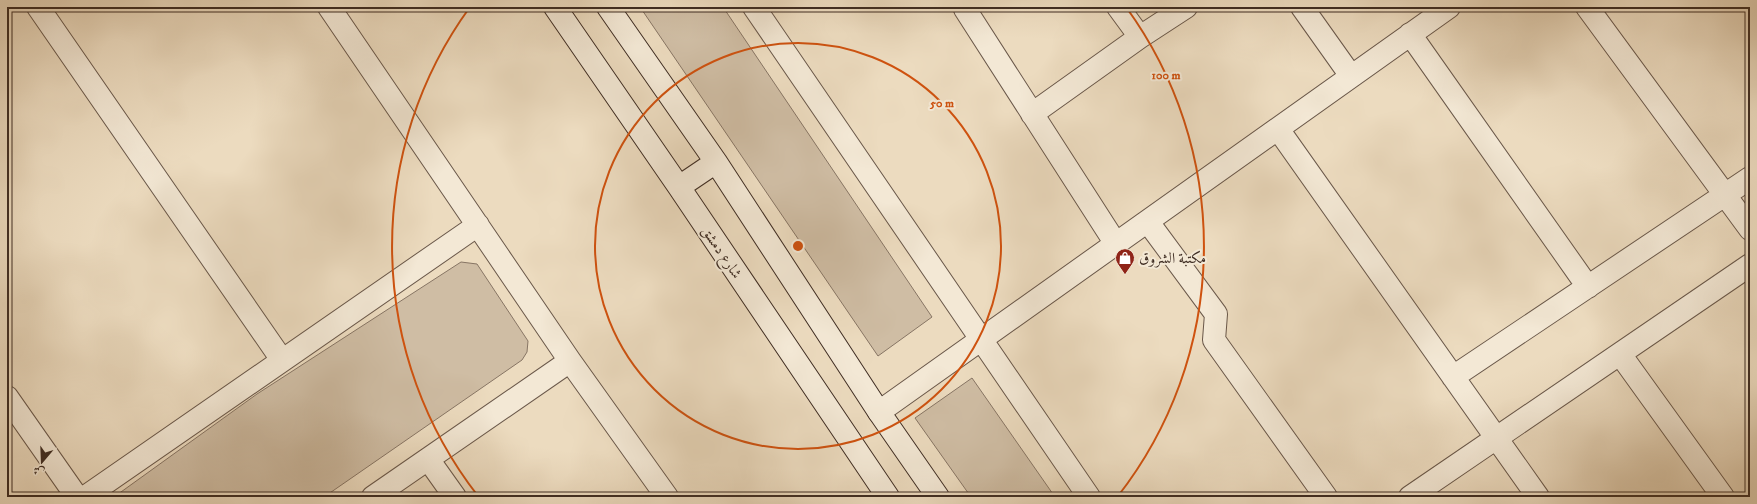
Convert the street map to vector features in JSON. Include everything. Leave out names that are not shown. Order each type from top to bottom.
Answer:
[{"type":"street","points":[[38,7],[282,360]]},
{"type":"street","points":[[329,7],[570,361],[667,497]]},
{"type":"street","name":"شارع دمشق","points":[[555,7],[679,187],[888,497]]},
{"type":"street","points":[[608,7],[716,162],[879,412],[938,497]]},
{"type":"street","points":[[754,7],[1089,497]]},
{"type":"street","points":[[1118,7],[1140,37]]},
{"type":"street","points":[[1032,114],[1140,37],[1186,7]]},
{"type":"street","points":[[1302,7],[1351,76]]},
{"type":"street","points":[[879,412],[1449,7]]},
{"type":"street","points":[[1586,7],[1750,229]]},
{"type":"street","points":[[966,8],[1116,244]]},
{"type":"street","points":[[1410,34],[1588,287]]},
{"type":"street","points":[[1278,129],[1538,497]]},
{"type":"street","points":[[679,187],[716,162]]},
{"type":"street","points":[[1453,377],[1750,178]]},
{"type":"street","points":[[1148,222],[1216,314],[1214,340],[1326,497]]},
{"type":"street","points":[[85,497],[478,225]]},
{"type":"street","points":[[1410,497],[1750,265]]},
{"type":"street","points":[[1620,354],[1723,497]]},
{"type":"street","points":[[373,497],[570,361]]},
{"type":"street","points":[[7,397],[77,497]]},
{"type":"street","points":[[428,459],[455,497]]},
{"type":"shaded area","points":[[640,7],[723,7],[932,317],[878,356]]},
{"type":"shaded area","points":[[461,262],[477,264],[528,341],[527,352],[522,360],[324,497],[114,497],[257,394]]},
{"type":"shaded area","points":[[972,378],[1055,497],[971,497],[915,418]]},
{"type":"place","name":"مكتبة الشروق","points":[[1125,275]]}]
